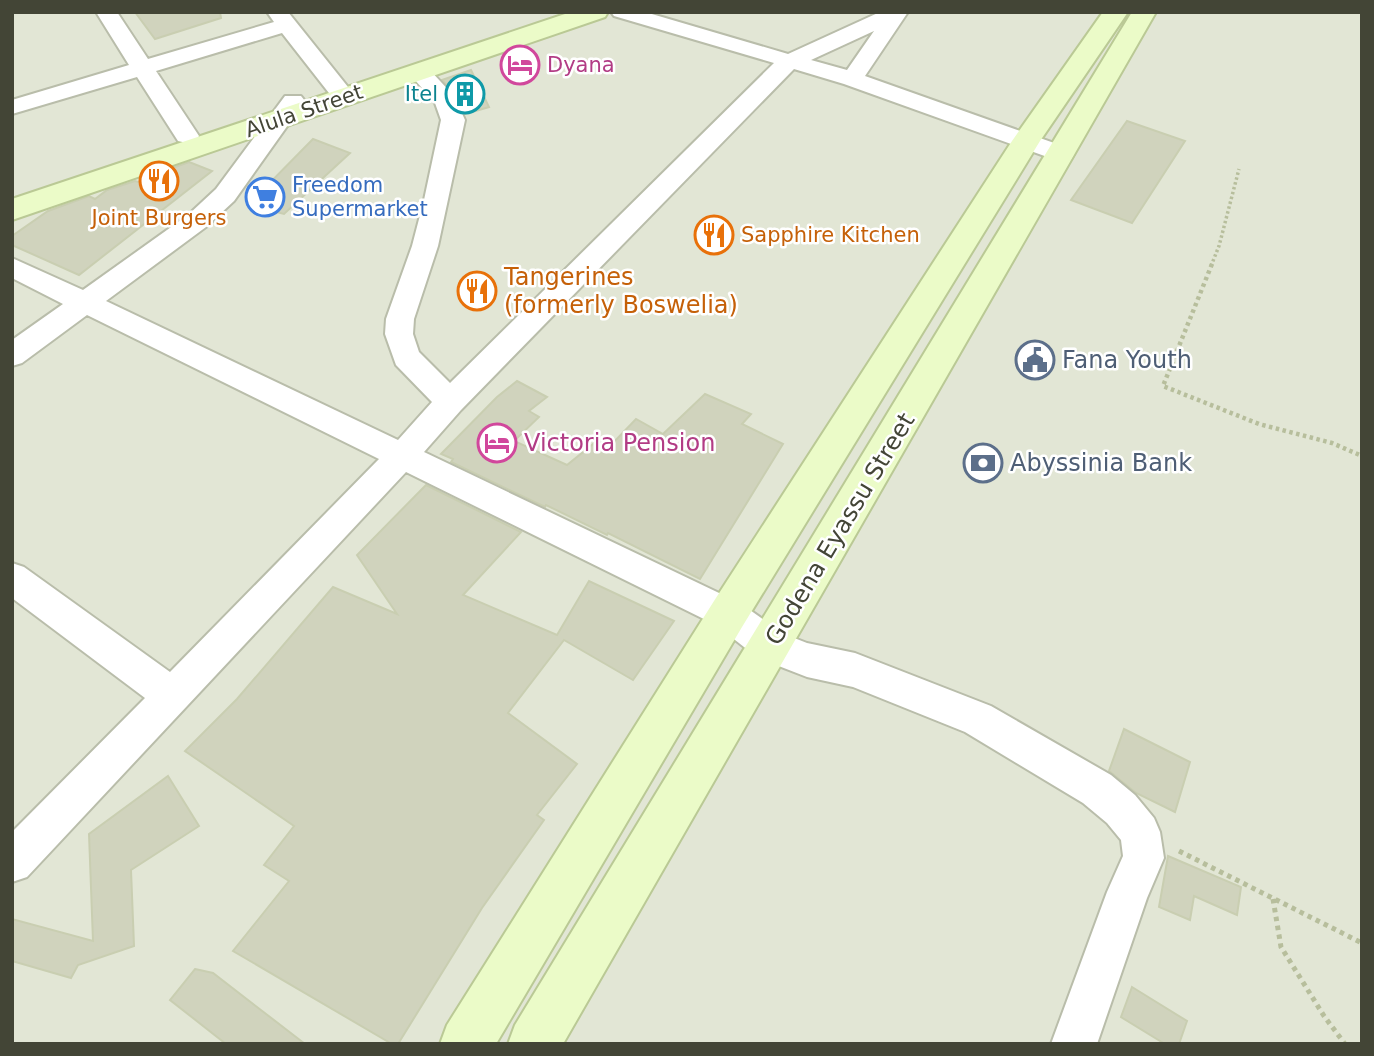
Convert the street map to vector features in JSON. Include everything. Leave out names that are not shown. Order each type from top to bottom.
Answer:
[{"type":"street","points":[[106,12],[187,136]]},
{"type":"street","name":"Alula Street","points":[[12,210],[555,12]]},
{"type":"street","name":"Alula Street","points":[[340,91],[419,72],[596,12]]},
{"type":"street","points":[[621,12],[852,79],[1062,154]]},
{"type":"street","points":[[466,1044],[728,614],[1026,141],[1116,12]]},
{"type":"street","name":"Godena Eyassu Street","points":[[534,1044],[1144,12]]},
{"type":"street","points":[[12,862],[401,457],[450,402],[788,62],[898,13]]},
{"type":"street","points":[[852,79],[898,13]]},
{"type":"street","points":[[12,107],[143,67],[282,19],[340,91]]},
{"type":"street","points":[[419,72],[446,101],[453,120],[437,200],[425,246],[400,319],[398,334],[406,357],[450,402]]},
{"type":"street","points":[[12,355],[197,221],[225,195],[287,110]]},
{"type":"street","name":"Alula Street","points":[[12,195],[187,136],[287,110]]},
{"type":"street","points":[[12,267],[728,614],[771,646],[807,660],[855,670],[978,719],[1097,789],[1121,809],[1140,832],[1144,858],[1128,892],[1074,1044]]},
{"type":"street","points":[[12,578],[172,696]]},
{"type":"path","points":[[1239,169],[1219,246],[1163,386],[1259,424],[1332,443],[1362,456]]},
{"type":"path","points":[[1140,832],[1362,943]]},
{"type":"path","points":[[1273,899],[1281,947],[1324,1016],[1345,1044]]},
{"type":"shaded area","points":[[12,12],[1362,12],[1362,1044],[12,1044]]},
{"type":"building","points":[[135,12],[220,12],[221,18],[155,39]]},
{"type":"building","name":"Itel","points":[[471,70],[489,107],[465,114],[456,95],[442,80]]},
{"type":"building","points":[[1127,121],[1185,141],[1132,223],[1071,200]]},
{"type":"building","points":[[313,139],[350,153],[284,214],[248,205]]},
{"type":"building","points":[[189,162],[212,171],[79,275],[12,245],[12,236],[48,211],[89,196],[95,199],[107,190],[135,181],[145,184],[161,172]]},
{"type":"building","points":[[517,381],[547,397],[529,411],[539,417],[514,441],[567,465],[598,440],[611,445],[636,419],[663,434],[705,394],[751,414],[742,424],[783,444],[700,579],[608,533],[607,535],[546,505],[545,507],[451,462],[453,459],[441,454],[497,397]]},
{"type":"building","points":[[426,485],[521,532],[463,595],[557,635],[589,581],[674,621],[633,680],[564,640],[508,713],[577,764],[537,815],[544,820],[482,908],[398,1044],[392,1044],[233,951],[289,881],[264,865],[294,826],[185,751],[237,699],[333,587],[397,614],[357,555]]},
{"type":"building","points":[[1124,729],[1190,762],[1175,812],[1136,793],[1109,771]]},
{"type":"building","points":[[168,776],[199,826],[131,870],[134,946],[78,965],[71,978],[12,961],[12,919],[93,941],[89,834]]},
{"type":"building","points":[[1168,856],[1241,887],[1237,915],[1194,896],[1190,920],[1159,907]]},
{"type":"building","points":[[195,969],[213,973],[305,1044],[226,1044],[170,1000]]},
{"type":"building","points":[[1132,987],[1187,1021],[1179,1044],[1165,1044],[1121,1017]]},
{"type":"place","name":"Dyana","points":[[520,65]]},
{"type":"place","name":"Itel","points":[[465,94]]},
{"type":"place","name":"Joint Burgers","points":[[159,181]]},
{"type":"place","name":"Freedom Supermarket","points":[[265,197]]},
{"type":"place","name":"Sapphire Kitchen","points":[[714,235]]},
{"type":"place","name":"Tangerines (formerly Boswelia)","points":[[477,291]]},
{"type":"place","name":"Fana Youth","points":[[1035,360]]},
{"type":"place","name":"Victoria Pension","points":[[497,443]]},
{"type":"place","name":"Abyssinia Bank","points":[[983,463]]}]
